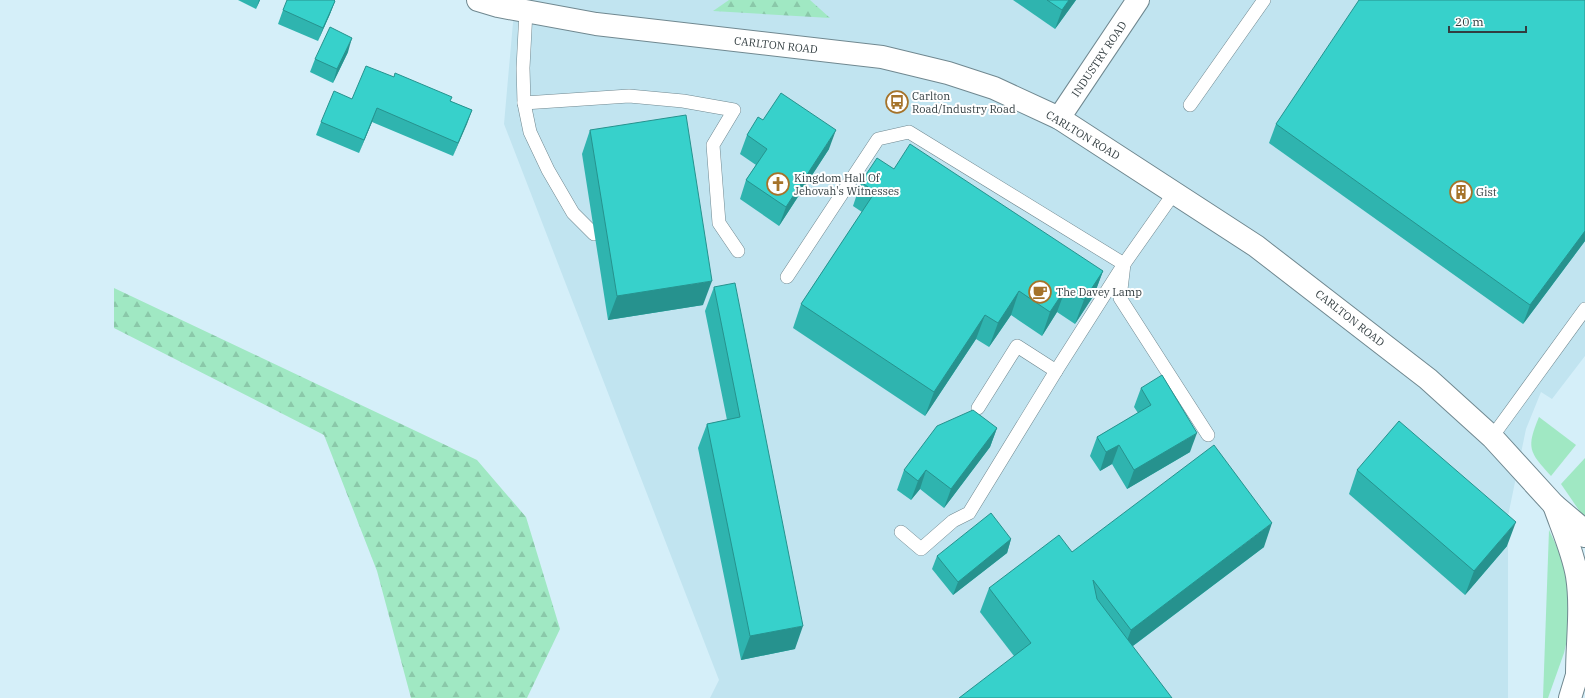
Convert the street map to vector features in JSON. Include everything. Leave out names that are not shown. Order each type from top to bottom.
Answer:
[{"type":"main road","name":"CARLTON ROAD","points":[[478,0],[498,6],[596,24],[882,57],[948,73],[994,88],[1059,118],[1256,246],[1428,379],[1492,437],[1554,505],[1579,526],[1585,536]]},
{"type":"main road","name":"INDUSTRY ROAD","points":[[1059,118],[1138,0]]},
{"type":"main road","name":"CARLTON ROAD","points":[[1554,505],[1576,574],[1580,613],[1578,637],[1581,669],[1570,698]]},
{"type":"lane","points":[[1190,105],[1264,0]]},
{"type":"lane","points":[[526,11],[523,68],[524,103],[530,132],[548,170],[573,213],[594,234]]},
{"type":"lane","points":[[524,103],[629,96],[684,101],[734,110],[713,145],[719,223],[738,251]]},
{"type":"lane","points":[[787,277],[878,139],[909,132],[1124,264]]},
{"type":"lane","points":[[901,532],[921,549],[953,522],[969,513],[1124,264],[1174,193]]},
{"type":"lane","points":[[1124,264],[1120,298],[1208,436]]},
{"type":"lane","points":[[1492,437],[1585,310]]},
{"type":"lane","points":[[978,408],[1017,346],[1056,371]]},
{"type":"shaded area","points":[[515,0],[1585,0],[1585,356],[1552,399],[1541,392],[1526,429],[1508,516],[1508,698],[710,698],[719,680],[504,124]]},
{"type":"green space","points":[[729,0],[810,0],[830,18],[713,11]]},
{"type":"green space","points":[[114,288],[477,460],[526,517],[560,629],[527,698],[411,698],[377,571],[324,435],[114,328]]},
{"type":"green space","points":[[1539,417],[1576,445],[1551,476],[1538,461],[1532,449],[1532,436]]},
{"type":"green space","points":[[1585,458],[1585,519],[1561,484]]},
{"type":"green space","points":[[1549,530],[1564,562],[1570,585],[1569,631],[1564,653],[1548,698],[1543,698]]},
{"type":"building","points":[[287,0],[335,1],[323,28],[283,10]]},
{"type":"building","points":[[1047,0],[1069,0],[1062,10]]},
{"type":"building","name":"Gist","points":[[1359,0],[1585,0],[1585,231],[1530,305],[1276,124]]},
{"type":"building","points":[[330,27],[352,38],[337,69],[315,59]]},
{"type":"building","points":[[366,66],[394,77],[395,73],[452,97],[450,101],[472,110],[458,143],[377,108],[364,140],[321,122],[334,91],[352,99]]},
{"type":"building","name":"Kingdom Hall Of Jehovah's Witnesses","points":[[781,93],[836,130],[786,207],[746,180],[767,149],[747,135],[758,117],[763,120]]},
{"type":"building","points":[[686,115],[712,281],[617,296],[590,130]]},
{"type":"building","points":[[910,144],[1103,271],[1084,300],[1066,288],[1050,312],[1019,291],[998,323],[985,315],[934,392],[801,304],[875,192],[861,182],[877,158],[894,169]]},
{"type":"building","points":[[735,283],[803,626],[750,636],[707,424],[740,417],[714,287]]},
{"type":"building","points":[[1162,375],[1197,433],[1134,470],[1119,445],[1106,452],[1097,437],[1151,405],[1141,388]]},
{"type":"building","points":[[973,410],[997,428],[951,489],[926,470],[918,481],[904,470],[937,426]]},
{"type":"building","points":[[1399,421],[1516,522],[1474,571],[1357,470]]},
{"type":"building","points":[[1214,445],[1272,523],[1131,630],[1093,580],[1097,599],[1172,698],[959,698],[1031,643],[989,588],[1059,535],[1072,552]]},
{"type":"building","points":[[991,513],[1011,539],[958,582],[937,556]]},
{"type":"place","name":"Carlton Road/Industry Road","points":[[897,102]]},
{"type":"place","name":"Kingdom Hall Of Jehovah's Witnesses","points":[[778,184]]},
{"type":"place","name":"Gist","points":[[1461,192]]},
{"type":"place","name":"The Davey Lamp","points":[[1040,292]]}]
